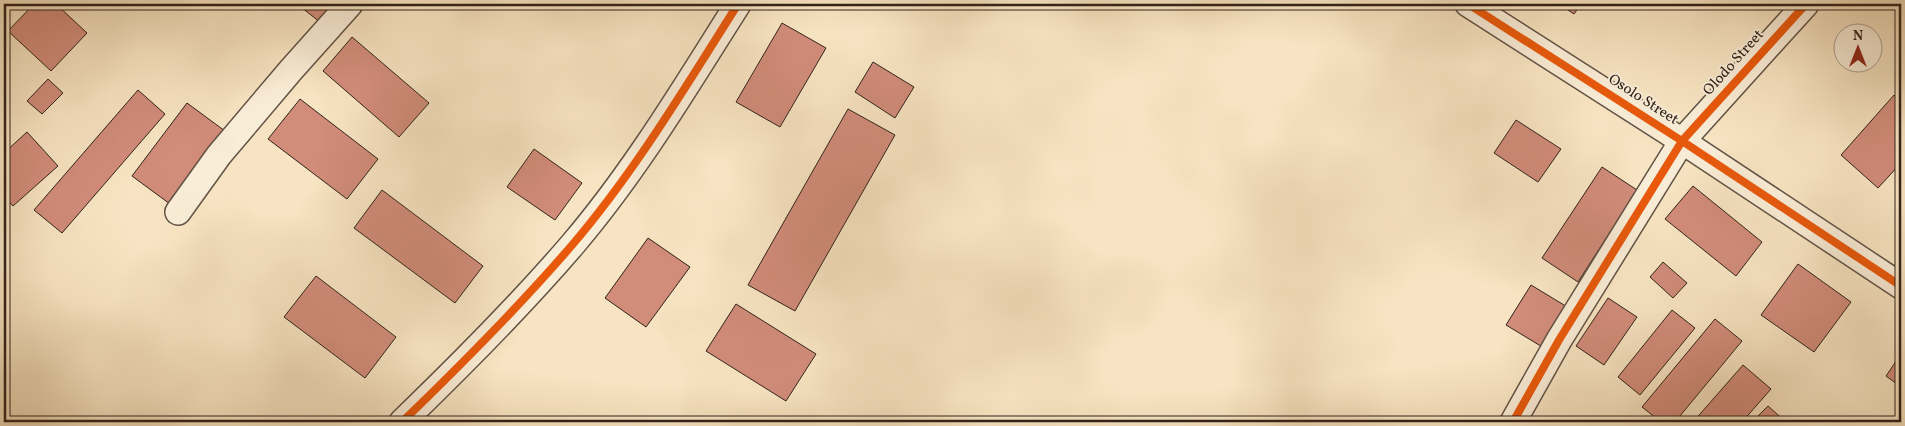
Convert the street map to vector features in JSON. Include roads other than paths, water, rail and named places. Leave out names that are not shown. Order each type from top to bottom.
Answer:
[{"type":"street","points":[[178,212],[225,148],[290,70],[350,4]]},
{"type":"street","points":[[402,422],[479,347],[573,244],[644,152],[738,4]]},
{"type":"street","name":"Olodo Street","points":[[1514,422],[1559,340],[1682,141],[1806,4]]},
{"type":"street","name":"Osolo Street","points":[[1470,5],[1682,141],[1901,286]]}]
